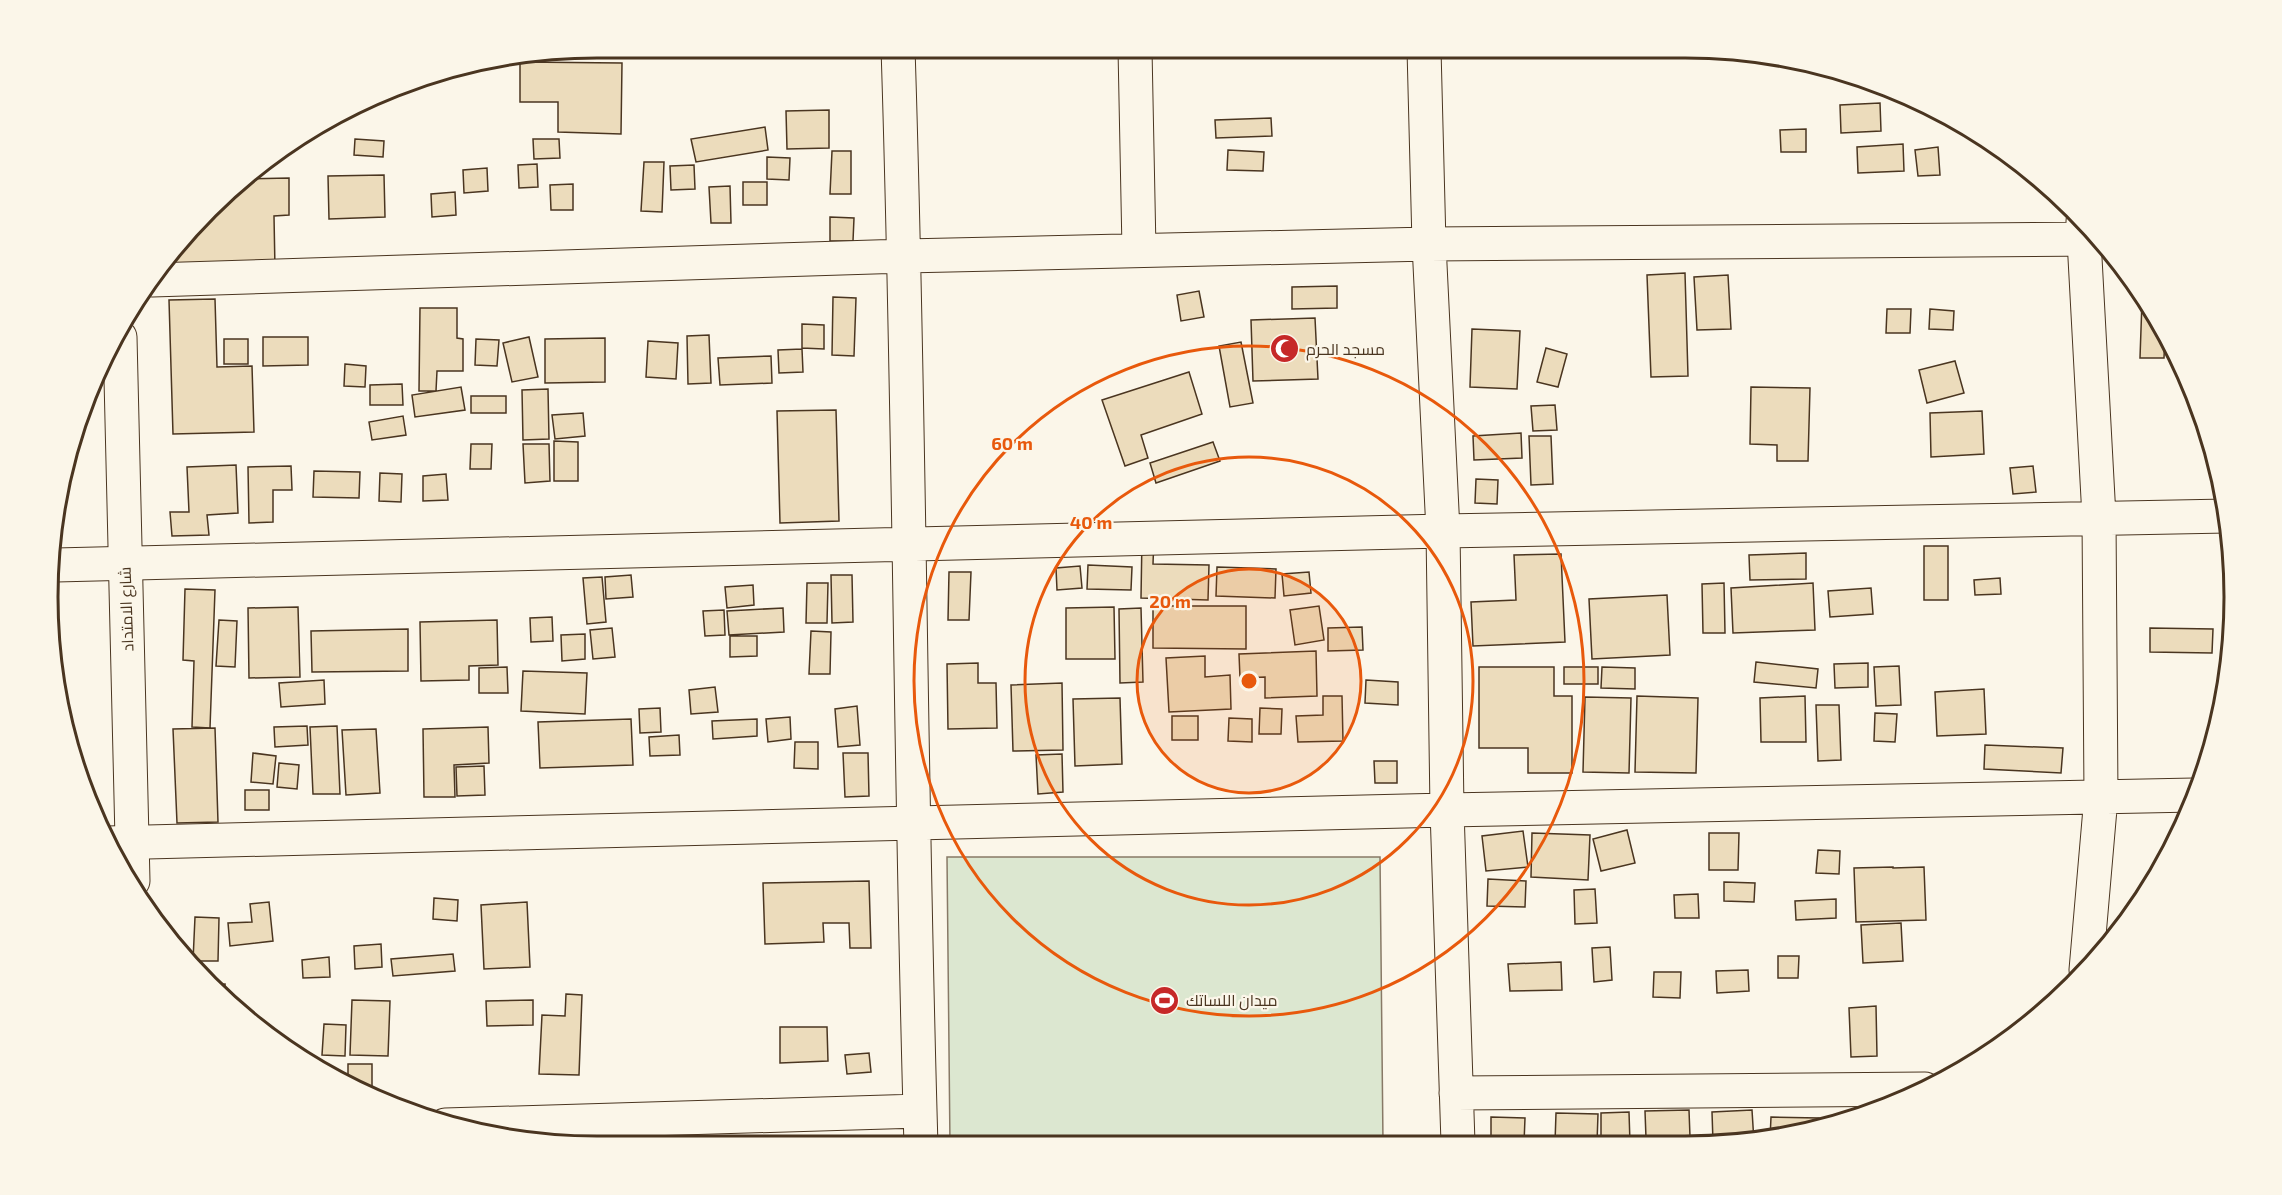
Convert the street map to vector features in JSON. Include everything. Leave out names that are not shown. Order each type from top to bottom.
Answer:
[{"type":"street","points":[[898,58],[905,256],[913,823],[921,1136]]},
{"type":"street","points":[[1136,58],[1140,250]]},
{"type":"street","points":[[1424,58],[1429,244],[1443,531],[1447,810],[1458,1136]]},
{"type":"street","points":[[162,280],[1140,250],[2082,233]]},
{"type":"street","points":[[2087,956],[2102,797],[2099,517],[2088,240]]},
{"type":"street","name":"شارع الامتداد","points":[[120,348],[124,564],[120,843]]},
{"type":"street","points":[[60,565],[909,546],[1443,531],[2217,516]]},
{"type":"street","points":[[120,843],[1447,810],[2185,795]]},
{"type":"street","points":[[1456,1093],[1904,1089]]},
{"type":"street","points":[[483,1124],[920,1112]]},
{"type":"green space","name":"ميدان اللساتك","points":[[947,857],[1380,857],[1383,1136],[950,1136]]},
{"type":"building","points":[[537,62],[622,63],[621,134],[558,132],[558,102],[520,102],[520,64]]},
{"type":"building","points":[[1880,103],[1881,131],[1841,133],[1840,105]]},
{"type":"building","points":[[829,110],[829,148],[787,149],[786,111]]},
{"type":"building","points":[[1271,118],[1272,136],[1216,138],[1215,120]]},
{"type":"building","points":[[765,127],[768,150],[696,162],[691,139]]},
{"type":"building","points":[[1806,129],[1806,152],[1781,152],[1780,130]]},
{"type":"building","points":[[355,139],[384,141],[383,157],[354,155]]},
{"type":"building","points":[[533,139],[559,139],[560,158],[534,159]]},
{"type":"building","points":[[1903,144],[1904,171],[1858,173],[1857,147]]},
{"type":"building","points":[[1938,147],[1940,175],[1918,176],[1915,150]]},
{"type":"building","points":[[1228,150],[1264,152],[1263,171],[1227,170]]},
{"type":"building","points":[[832,151],[851,151],[851,194],[830,194]]},
{"type":"building","points":[[767,157],[790,158],[789,180],[767,179]]},
{"type":"building","points":[[644,162],[664,162],[662,212],[641,211]]},
{"type":"building","points":[[537,164],[538,187],[519,188],[518,165]]},
{"type":"building","points":[[694,165],[695,189],[671,190],[670,166]]},
{"type":"building","points":[[487,168],[488,191],[464,193],[463,170]]},
{"type":"building","points":[[384,175],[385,217],[329,219],[328,176]]},
{"type":"building","points":[[289,178],[289,215],[274,216],[275,269],[173,271],[173,265],[216,216],[258,179]]},
{"type":"building","points":[[743,182],[767,182],[767,205],[743,205]]},
{"type":"building","points":[[573,184],[573,210],[551,210],[550,185]]},
{"type":"building","points":[[730,186],[731,223],[711,223],[709,187]]},
{"type":"building","points":[[455,192],[456,215],[432,217],[431,194]]},
{"type":"building","points":[[830,217],[854,218],[853,241],[830,241]]},
{"type":"building","points":[[1685,273],[1688,376],[1651,377],[1647,275]]},
{"type":"building","points":[[1728,275],[1731,329],[1697,330],[1694,277]]},
{"type":"building","points":[[1337,286],[1337,308],[1292,309],[1292,287]]},
{"type":"building","points":[[1199,291],[1204,317],[1181,321],[1177,295]]},
{"type":"building","points":[[833,297],[856,298],[854,356],[832,355]]},
{"type":"building","points":[[215,299],[217,367],[252,366],[254,432],[173,434],[169,300]]},
{"type":"building","points":[[420,308],[457,308],[457,338],[463,339],[463,371],[437,371],[436,391],[419,391]]},
{"type":"building","points":[[1887,309],[1911,309],[1910,333],[1886,333]]},
{"type":"building","points":[[1930,309],[1954,311],[1953,330],[1929,329]]},
{"type":"building","points":[[2142,312],[2164,352],[2164,358],[2140,358]]},
{"type":"building","points":[[1315,318],[1318,379],[1253,381],[1251,320]]},
{"type":"building","points":[[802,324],[824,325],[824,349],[802,348]]},
{"type":"building","points":[[1472,329],[1520,331],[1517,389],[1470,387]]},
{"type":"building","points":[[709,335],[711,383],[688,384],[687,336]]},
{"type":"building","points":[[263,337],[308,337],[308,365],[263,366]]},
{"type":"building","points":[[529,337],[538,377],[512,382],[503,343]]},
{"type":"building","points":[[605,338],[605,382],[545,383],[545,339]]},
{"type":"building","points":[[224,339],[248,339],[248,364],[224,364]]},
{"type":"building","points":[[476,339],[499,340],[497,366],[475,365]]},
{"type":"building","points":[[648,341],[678,343],[676,379],[646,377]]},
{"type":"building","points":[[1241,342],[1253,403],[1230,407],[1219,346]]},
{"type":"building","points":[[1546,348],[1567,354],[1558,387],[1537,382]]},
{"type":"building","points":[[802,349],[803,372],[779,373],[778,350]]},
{"type":"building","points":[[771,356],[772,383],[720,385],[718,358]]},
{"type":"building","points":[[1955,361],[1964,393],[1927,403],[1919,370]]},
{"type":"building","points":[[345,364],[366,366],[365,387],[344,386]]},
{"type":"building","points":[[1189,372],[1202,414],[1141,435],[1148,458],[1125,466],[1102,400]]},
{"type":"building","points":[[402,384],[403,405],[370,405],[370,385]]},
{"type":"building","points":[[461,387],[465,410],[415,417],[412,395]]},
{"type":"building","points":[[1751,387],[1810,388],[1808,461],[1777,461],[1777,445],[1750,444]]},
{"type":"building","points":[[548,389],[549,439],[523,440],[522,390]]},
{"type":"building","points":[[471,396],[506,396],[506,413],[471,413]]},
{"type":"building","points":[[1555,405],[1557,430],[1533,431],[1531,406]]},
{"type":"building","points":[[836,410],[839,521],[780,523],[777,411]]},
{"type":"building","points":[[1982,411],[1984,454],[1931,457],[1930,413]]},
{"type":"building","points":[[583,413],[585,436],[555,439],[552,415]]},
{"type":"building","points":[[403,416],[406,435],[372,440],[369,422]]},
{"type":"building","points":[[1521,433],[1522,458],[1474,460],[1473,436]]},
{"type":"building","points":[[1529,436],[1551,436],[1553,484],[1531,485]]},
{"type":"building","points":[[554,441],[578,442],[578,481],[554,481]]},
{"type":"building","points":[[1213,442],[1220,461],[1156,483],[1150,463]]},
{"type":"building","points":[[471,444],[492,444],[491,469],[470,469]]},
{"type":"building","points":[[523,444],[549,444],[550,481],[525,483]]},
{"type":"building","points":[[236,465],[238,513],[207,515],[209,535],[172,536],[170,512],[189,512],[187,467]]},
{"type":"building","points":[[291,466],[292,490],[273,490],[273,522],[249,523],[248,467]]},
{"type":"building","points":[[2033,466],[2036,492],[2013,494],[2010,468]]},
{"type":"building","points":[[314,471],[360,472],[359,498],[313,497]]},
{"type":"building","points":[[380,473],[402,474],[401,502],[379,501]]},
{"type":"building","points":[[446,474],[448,500],[423,501],[423,476]]},
{"type":"building","points":[[1476,479],[1498,480],[1497,504],[1475,503]]},
{"type":"building","points":[[1142,537],[1154,537],[1153,564],[1209,565],[1208,600],[1141,598]]},
{"type":"building","points":[[1924,546],[1948,546],[1948,600],[1924,600]]},
{"type":"building","points":[[1806,553],[1806,579],[1750,580],[1749,555]]},
{"type":"building","points":[[1561,554],[1565,642],[1473,646],[1471,602],[1516,600],[1514,555]]},
{"type":"building","points":[[1088,565],[1132,567],[1131,590],[1087,589]]},
{"type":"building","points":[[1080,566],[1082,588],[1057,590],[1056,568]]},
{"type":"building","points":[[1217,567],[1276,569],[1275,598],[1216,596]]},
{"type":"building","points":[[949,572],[971,572],[969,620],[948,620]]},
{"type":"building","points":[[1309,572],[1311,593],[1284,596],[1282,574]]},
{"type":"building","points":[[631,575],[633,597],[606,599],[605,577]]},
{"type":"building","points":[[831,575],[852,575],[853,622],[832,623]]},
{"type":"building","points":[[602,577],[606,622],[587,624],[583,578]]},
{"type":"building","points":[[2000,578],[2001,594],[1975,595],[1974,580]]},
{"type":"building","points":[[807,583],[828,583],[827,623],[806,623]]},
{"type":"building","points":[[1724,583],[1725,633],[1703,633],[1702,584]]},
{"type":"building","points":[[1813,583],[1815,630],[1733,633],[1731,588]]},
{"type":"building","points":[[753,585],[754,605],[727,608],[725,587]]},
{"type":"building","points":[[1871,588],[1873,614],[1830,617],[1828,591]]},
{"type":"building","points":[[185,589],[215,590],[210,728],[192,727],[194,661],[183,660]]},
{"type":"building","points":[[1667,595],[1670,655],[1592,659],[1589,599]]},
{"type":"building","points":[[1153,606],[1246,606],[1246,649],[1153,648]]},
{"type":"building","points":[[1319,606],[1324,640],[1295,645],[1290,610]]},
{"type":"building","points":[[298,607],[300,677],[249,678],[248,608]]},
{"type":"building","points":[[1114,607],[1115,659],[1066,659],[1066,608]]},
{"type":"building","points":[[783,608],[784,632],[729,635],[727,611]]},
{"type":"building","points":[[1141,608],[1143,682],[1120,683],[1119,609]]},
{"type":"building","points":[[724,610],[725,635],[705,636],[703,611]]},
{"type":"building","points":[[552,617],[553,641],[531,642],[530,618]]},
{"type":"building","points":[[219,620],[237,621],[235,667],[216,666]]},
{"type":"building","points":[[497,620],[498,665],[469,666],[469,680],[421,681],[420,622]]},
{"type":"building","points":[[1362,627],[1363,650],[1328,651],[1328,628]]},
{"type":"building","points":[[612,628],[615,657],[593,659],[590,630]]},
{"type":"building","points":[[2150,628],[2213,629],[2212,653],[2150,652]]},
{"type":"building","points":[[408,629],[408,671],[312,672],[311,631]]},
{"type":"building","points":[[811,631],[831,632],[830,674],[809,674]]},
{"type":"building","points":[[585,634],[585,659],[562,661],[561,635]]},
{"type":"building","points":[[730,636],[757,636],[757,656],[730,657]]},
{"type":"building","points":[[1316,651],[1317,696],[1265,698],[1265,677],[1240,678],[1239,654]]},
{"type":"building","points":[[1205,656],[1205,677],[1230,675],[1231,709],[1169,712],[1166,658]]},
{"type":"building","points":[[1756,662],[1818,669],[1816,688],[1754,682]]},
{"type":"building","points":[[978,663],[978,683],[996,683],[997,728],[948,729],[947,664]]},
{"type":"building","points":[[1868,663],[1868,687],[1835,688],[1834,664]]},
{"type":"building","points":[[1899,666],[1901,705],[1876,706],[1874,667]]},
{"type":"building","points":[[507,667],[508,693],[479,693],[479,668]]},
{"type":"building","points":[[1479,667],[1554,667],[1554,696],[1572,696],[1572,773],[1528,773],[1528,748],[1479,748]]},
{"type":"building","points":[[1564,667],[1598,667],[1598,684],[1564,684]]},
{"type":"building","points":[[1602,667],[1635,668],[1635,689],[1601,688]]},
{"type":"building","points":[[523,671],[587,673],[585,714],[521,711]]},
{"type":"building","points":[[324,680],[325,704],[281,707],[279,683]]},
{"type":"building","points":[[1366,680],[1398,682],[1398,705],[1365,703]]},
{"type":"building","points":[[1062,683],[1063,750],[1013,751],[1011,685]]},
{"type":"building","points":[[715,687],[718,712],[691,714],[689,690]]},
{"type":"building","points":[[1984,689],[1986,734],[1937,736],[1935,692]]},
{"type":"building","points":[[1323,696],[1342,696],[1343,741],[1298,742],[1296,716],[1323,715]]},
{"type":"building","points":[[1637,696],[1698,698],[1696,773],[1635,772]]},
{"type":"building","points":[[1805,696],[1806,742],[1761,742],[1760,698]]},
{"type":"building","points":[[1585,697],[1631,698],[1629,773],[1583,772]]},
{"type":"building","points":[[1120,698],[1122,764],[1075,766],[1073,699]]},
{"type":"building","points":[[1816,705],[1839,705],[1841,760],[1818,761]]},
{"type":"building","points":[[857,706],[860,745],[838,747],[835,709]]},
{"type":"building","points":[[660,708],[661,732],[640,733],[639,709]]},
{"type":"building","points":[[1260,708],[1282,709],[1281,734],[1259,734]]},
{"type":"building","points":[[1875,713],[1897,714],[1895,742],[1874,741]]},
{"type":"building","points":[[1172,716],[1198,716],[1198,740],[1172,740]]},
{"type":"building","points":[[790,717],[791,739],[768,742],[766,719]]},
{"type":"building","points":[[1229,718],[1252,719],[1252,742],[1228,741]]},
{"type":"building","points":[[631,719],[633,765],[540,768],[538,722]]},
{"type":"building","points":[[757,719],[757,736],[713,739],[712,721]]},
{"type":"building","points":[[307,726],[308,745],[275,747],[274,727]]},
{"type":"building","points":[[337,726],[340,794],[313,794],[310,727]]},
{"type":"building","points":[[488,727],[489,763],[454,765],[455,797],[424,797],[423,729]]},
{"type":"building","points":[[215,728],[218,822],[177,823],[173,729]]},
{"type":"building","points":[[376,729],[380,793],[346,795],[342,730]]},
{"type":"building","points":[[679,735],[680,755],[650,756],[649,737]]},
{"type":"building","points":[[795,742],[818,742],[818,769],[794,768]]},
{"type":"building","points":[[1985,745],[2063,748],[2061,773],[1984,769]]},
{"type":"building","points":[[253,753],[276,756],[273,784],[251,782]]},
{"type":"building","points":[[843,753],[868,753],[869,796],[845,797]]},
{"type":"building","points":[[1062,754],[1063,792],[1038,794],[1036,755]]},
{"type":"building","points":[[1374,761],[1397,761],[1397,783],[1375,783]]},
{"type":"building","points":[[279,763],[299,765],[297,789],[277,787]]},
{"type":"building","points":[[484,766],[485,795],[457,796],[456,767]]},
{"type":"building","points":[[245,790],[269,790],[269,810],[245,810]]},
{"type":"building","points":[[1627,830],[1635,863],[1601,871],[1593,839]]},
{"type":"building","points":[[1523,831],[1528,867],[1486,871],[1482,836]]},
{"type":"building","points":[[1532,833],[1590,835],[1588,880],[1531,877]]},
{"type":"building","points":[[1709,833],[1739,833],[1738,870],[1709,870]]},
{"type":"building","points":[[1818,850],[1840,851],[1839,874],[1816,873]]},
{"type":"building","points":[[1924,867],[1926,920],[1856,922],[1854,868]]},
{"type":"building","points":[[1488,879],[1526,881],[1525,907],[1487,906]]},
{"type":"building","points":[[869,881],[871,948],[850,948],[849,923],[823,923],[824,942],[765,944],[763,883]]},
{"type":"building","points":[[1724,882],[1755,883],[1754,902],[1724,901]]},
{"type":"building","points":[[1595,889],[1597,923],[1575,924],[1574,890]]},
{"type":"building","points":[[1698,894],[1699,918],[1675,918],[1674,895]]},
{"type":"building","points":[[434,898],[458,900],[457,921],[433,919]]},
{"type":"building","points":[[1836,899],[1836,918],[1796,920],[1795,901]]},
{"type":"building","points":[[269,902],[273,941],[230,946],[228,923],[252,922],[250,904]]},
{"type":"building","points":[[527,902],[530,967],[484,969],[481,905]]},
{"type":"building","points":[[195,917],[219,918],[218,961],[199,961],[193,954]]},
{"type":"building","points":[[1901,923],[1903,961],[1863,963],[1861,925]]},
{"type":"building","points":[[381,944],[382,967],[355,969],[354,946]]},
{"type":"building","points":[[1610,947],[1612,980],[1594,982],[1592,948]]},
{"type":"building","points":[[453,954],[455,971],[393,976],[391,959]]},
{"type":"building","points":[[1778,956],[1799,956],[1798,978],[1778,978]]},
{"type":"building","points":[[329,957],[330,977],[303,978],[302,960]]},
{"type":"building","points":[[1561,962],[1562,990],[1510,991],[1508,964]]},
{"type":"building","points":[[1748,970],[1749,991],[1717,993],[1716,971]]},
{"type":"building","points":[[1654,972],[1681,972],[1680,998],[1653,997]]},
{"type":"building","points":[[566,994],[582,995],[579,1075],[539,1074],[542,1015],[565,1016]]},
{"type":"building","points":[[352,1000],[390,1001],[388,1056],[350,1055]]},
{"type":"building","points":[[533,1000],[533,1025],[487,1026],[486,1001]]},
{"type":"building","points":[[1876,1006],[1877,1056],[1851,1057],[1849,1008]]},
{"type":"building","points":[[324,1024],[346,1025],[345,1056],[322,1055]]},
{"type":"building","points":[[780,1027],[827,1027],[828,1061],[780,1063]]},
{"type":"building","points":[[869,1053],[871,1072],[847,1074],[845,1055]]},
{"type":"building","points":[[348,1064],[372,1064],[372,1087],[359,1081],[348,1075]]},
{"type":"building","points":[[1689,1110],[1690,1136],[1646,1136],[1645,1111]]},
{"type":"building","points":[[1752,1110],[1753,1132],[1713,1135],[1712,1112]]},
{"type":"building","points":[[1629,1112],[1630,1136],[1601,1136],[1601,1113]]},
{"type":"building","points":[[1556,1113],[1598,1114],[1597,1136],[1555,1136]]},
{"type":"building","points":[[1491,1117],[1525,1118],[1524,1136],[1491,1136]]},
{"type":"building","points":[[1771,1117],[1819,1118],[1790,1126],[1770,1129]]},
{"type":"place","name":"مسجد الحرم","points":[[1285,349]]},
{"type":"place","name":"ميدان اللساتك","points":[[1165,1000]]}]
